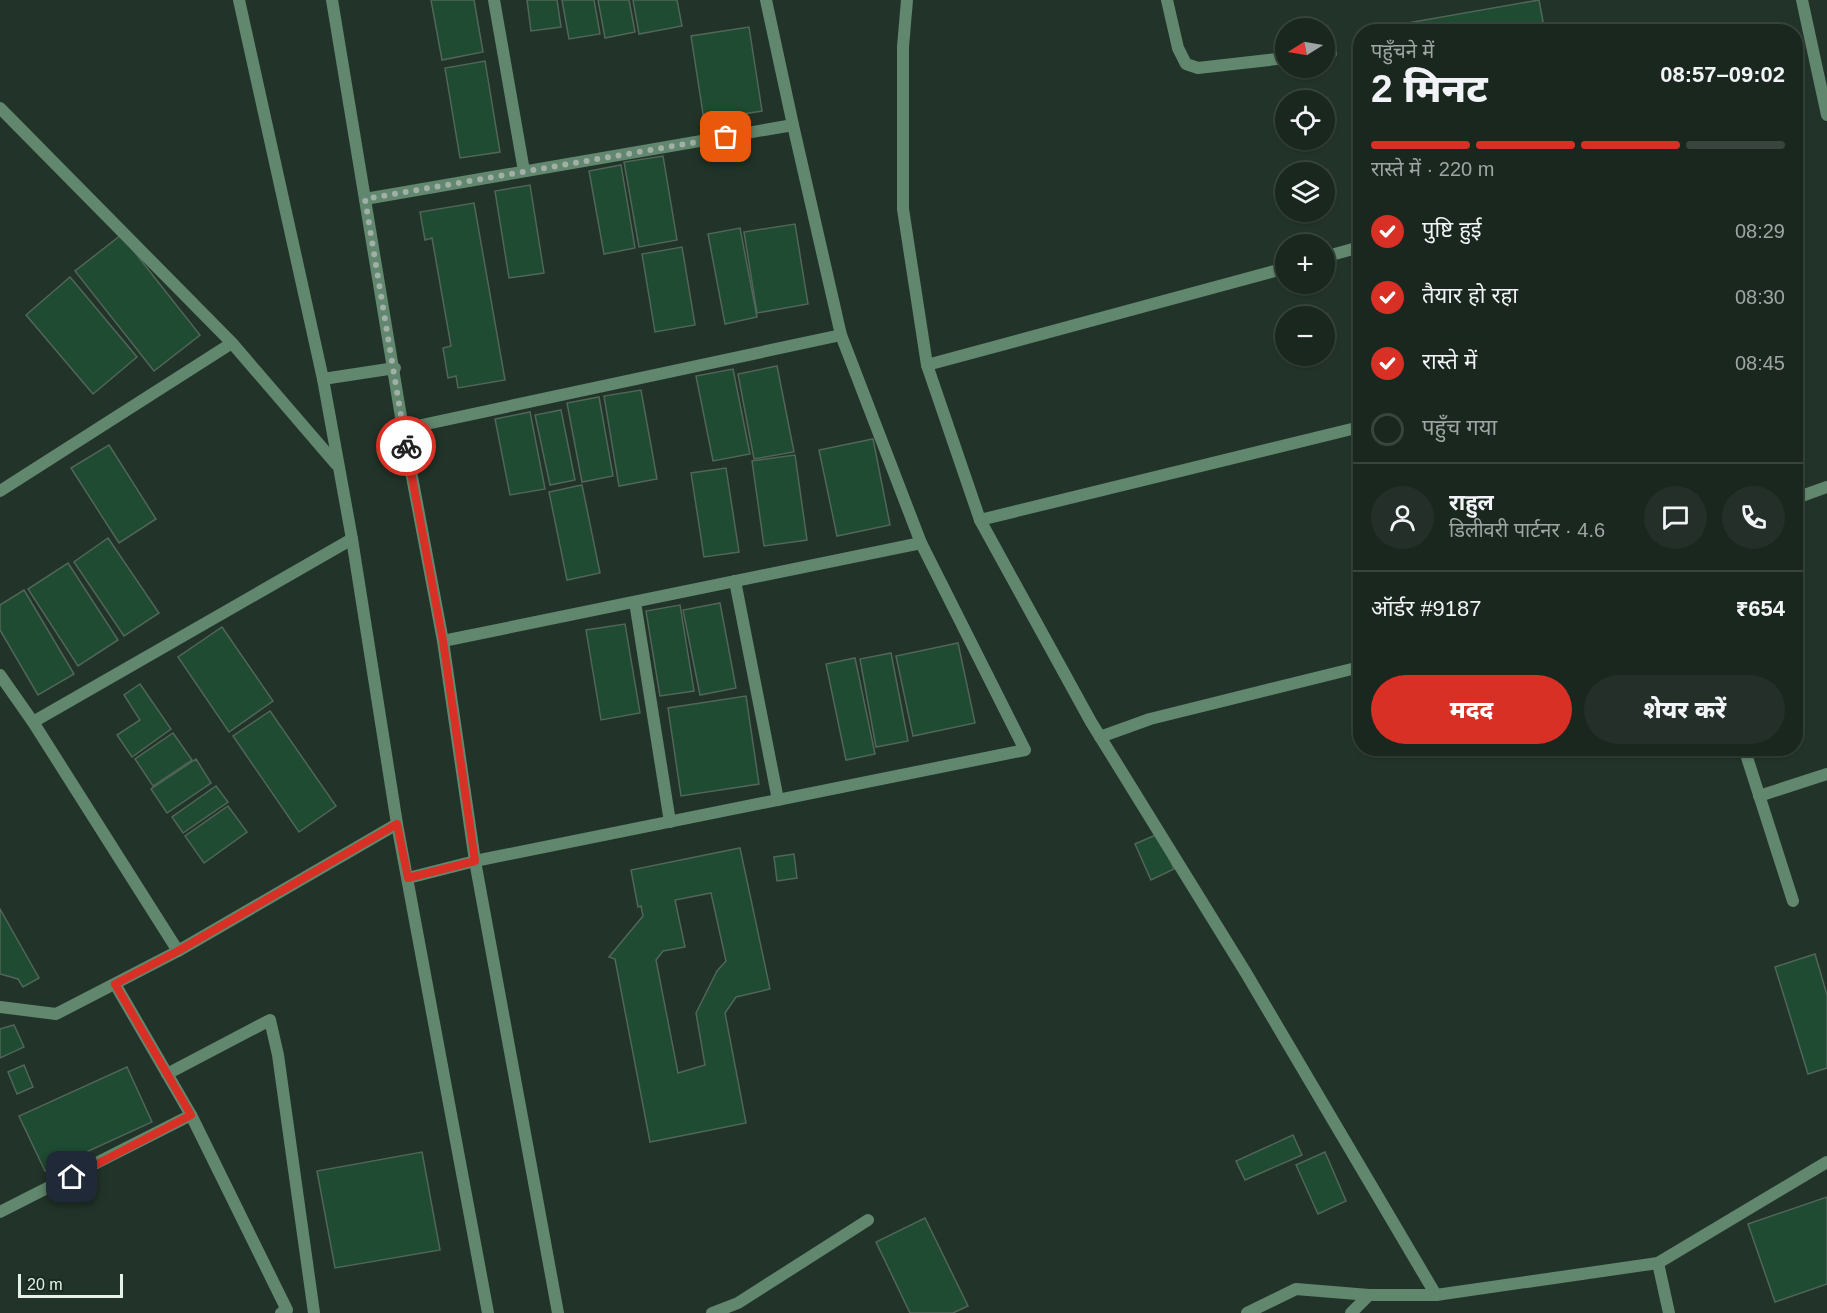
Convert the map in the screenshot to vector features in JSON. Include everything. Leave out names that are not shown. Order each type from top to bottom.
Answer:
[{"type":"street","points":[[239,0],[323,379],[352,539],[397,824],[488,1313]]},
{"type":"street","points":[[332,0],[395,368],[403,429],[443,641],[475,861],[558,1313]]},
{"type":"street","points":[[494,0],[524,171]]},
{"type":"street","points":[[408,878],[475,861],[1025,750],[921,543],[841,336],[766,0]]},
{"type":"street","points":[[907,0],[903,47],[903,210],[927,364],[980,520],[1100,736],[1246,973],[1436,1295]]},
{"type":"street","points":[[1167,0],[1178,48],[1186,64],[1198,68],[1275,59]]},
{"type":"street","points":[[1802,0],[1827,115]]},
{"type":"street","points":[[0,108],[232,343],[337,465]]},
{"type":"street","points":[[365,199],[793,125]]},
{"type":"street","points":[[1335,254],[1353,250]]},
{"type":"street","points":[[927,364],[1275,271]]},
{"type":"street","points":[[403,429],[841,336]]},
{"type":"street","points":[[0,490],[232,343]]},
{"type":"street","points":[[323,379],[395,368]]},
{"type":"street","points":[[980,520],[1353,429]]},
{"type":"street","points":[[1803,496],[1827,487]]},
{"type":"street","points":[[33,722],[352,539]]},
{"type":"street","points":[[443,641],[921,543]]},
{"type":"street","points":[[735,581],[778,800]]},
{"type":"street","points":[[635,602],[670,822]]},
{"type":"street","points":[[1100,736],[1150,719],[1353,669]]},
{"type":"street","points":[[0,675],[33,722],[178,951]]},
{"type":"street","points":[[1746,756],[1793,901]]},
{"type":"street","points":[[1759,796],[1827,774]]},
{"type":"street","points":[[0,1007],[56,1014],[178,951],[397,824]]},
{"type":"street","points":[[115,984],[191,1115],[286,1312]]},
{"type":"street","points":[[168,1074],[270,1020],[278,1054],[314,1313]]},
{"type":"street","points":[[0,1212],[191,1115]]},
{"type":"street","points":[[1247,1313],[1296,1289],[1369,1295],[1436,1295],[1658,1263],[1827,1161]]},
{"type":"street","points":[[712,1313],[738,1303],[868,1220]]},
{"type":"street","points":[[1658,1263],[1669,1313]]},
{"type":"street","points":[[1351,1313],[1369,1295]]},
{"type":"building","points":[[431,0],[474,0],[483,52],[442,60]]},
{"type":"building","points":[[527,0],[557,0],[561,27],[531,31]]},
{"type":"building","points":[[562,0],[594,0],[600,34],[569,39]]},
{"type":"building","points":[[598,0],[629,0],[635,32],[605,38]]},
{"type":"building","points":[[633,0],[677,0],[682,26],[639,34]]},
{"type":"building","points":[[1539,0],[1544,24],[1402,24]]},
{"type":"building","points":[[749,27],[762,111],[704,120],[691,36]]},
{"type":"building","points":[[485,61],[500,152],[460,158],[445,68]]},
{"type":"building","points":[[663,156],[677,240],[639,247],[624,162]]},
{"type":"building","points":[[621,165],[635,248],[604,254],[589,171]]},
{"type":"building","points":[[530,185],[544,273],[509,278],[495,191]]},
{"type":"building","points":[[474,203],[505,380],[458,388],[456,376],[448,378],[443,348],[451,346],[432,238],[425,240],[420,212]]},
{"type":"building","points":[[795,224],[808,304],[757,313],[744,232]]},
{"type":"building","points":[[740,228],[757,317],[725,324],[708,234]]},
{"type":"building","points":[[121,235],[200,335],[154,371],[75,271]]},
{"type":"building","points":[[682,247],[695,325],[655,332],[642,254]]},
{"type":"building","points":[[70,277],[137,357],[93,394],[26,315]]},
{"type":"building","points":[[777,366],[794,452],[754,459],[738,374]]},
{"type":"building","points":[[733,369],[750,454],[713,461],[696,376]]},
{"type":"building","points":[[641,390],[657,479],[619,486],[604,396]]},
{"type":"building","points":[[599,397],[613,476],[582,482],[567,403]]},
{"type":"building","points":[[561,410],[575,480],[550,485],[535,415]]},
{"type":"building","points":[[530,412],[545,489],[510,495],[495,419]]},
{"type":"building","points":[[873,439],[890,525],[837,536],[819,450]]},
{"type":"building","points":[[109,445],[156,519],[119,543],[71,468]]},
{"type":"building","points":[[795,455],[807,540],[764,546],[752,461]]},
{"type":"building","points":[[726,468],[739,552],[704,557],[691,473]]},
{"type":"building","points":[[582,485],[600,573],[567,580],[549,492]]},
{"type":"building","points":[[108,538],[159,613],[124,636],[74,562]]},
{"type":"building","points":[[68,563],[118,640],[78,666],[28,589]]},
{"type":"building","points":[[24,590],[74,674],[38,695],[0,630],[0,605]]},
{"type":"building","points":[[720,603],[736,688],[700,695],[683,610]]},
{"type":"building","points":[[680,605],[694,691],[660,696],[646,611]]},
{"type":"building","points":[[625,624],[640,713],[601,720],[586,630]]},
{"type":"building","points":[[222,627],[273,701],[229,732],[178,657]]},
{"type":"building","points":[[958,643],[975,723],[913,736],[896,656]]},
{"type":"building","points":[[891,653],[908,741],[876,747],[860,659]]},
{"type":"building","points":[[855,658],[875,754],[846,760],[826,664]]},
{"type":"building","points":[[140,684],[171,729],[132,757],[117,735],[140,720],[124,695]]},
{"type":"building","points":[[746,696],[759,784],[681,796],[668,708]]},
{"type":"building","points":[[270,711],[336,806],[299,832],[233,736]]},
{"type":"building","points":[[173,733],[192,760],[153,786],[135,759]]},
{"type":"building","points":[[196,759],[211,783],[167,813],[151,789]]},
{"type":"building","points":[[216,786],[228,802],[183,833],[172,817]]},
{"type":"building","points":[[228,806],[247,832],[204,863],[185,836]]},
{"type":"building","points":[[1158,834],[1174,869],[1151,880],[1135,844]]},
{"type":"building","points":[[740,848],[770,989],[736,997],[725,1013],[746,1123],[650,1142],[615,959],[609,957],[643,916],[641,906],[638,907],[631,870]],"holes":[[[711,893],[726,961],[717,971],[696,1013],[705,1065],[678,1073],[656,960],[663,951],[685,947],[675,900]]]},
{"type":"building","points":[[794,854],[797,878],[777,881],[774,857]]},
{"type":"building","points":[[0,909],[39,978],[23,987],[18,979],[0,974]]},
{"type":"building","points":[[1815,954],[1827,995],[1827,1068],[1808,1074],[1775,967]]},
{"type":"building","points":[[14,1025],[24,1047],[0,1058],[0,1029]]},
{"type":"building","points":[[24,1065],[33,1087],[17,1094],[8,1072]]},
{"type":"building","points":[[127,1067],[152,1122],[45,1171],[19,1116]]},
{"type":"building","points":[[1293,1135],[1302,1155],[1245,1180],[1236,1161]]},
{"type":"building","points":[[422,1152],[440,1250],[335,1268],[317,1171]]},
{"type":"building","points":[[1325,1152],[1346,1201],[1318,1214],[1296,1165]]},
{"type":"building","points":[[1827,1197],[1827,1284],[1775,1302],[1748,1224]]},
{"type":"building","points":[[925,1218],[968,1306],[953,1313],[910,1313],[876,1242]]},
{"type":"way so far","points":[[406,446],[395,368],[365,199],[726,137]]},
{"type":"route","points":[[72,1177],[191,1115],[115,984],[178,951],[397,824],[408,878],[475,861],[443,641],[406,446]]}]
